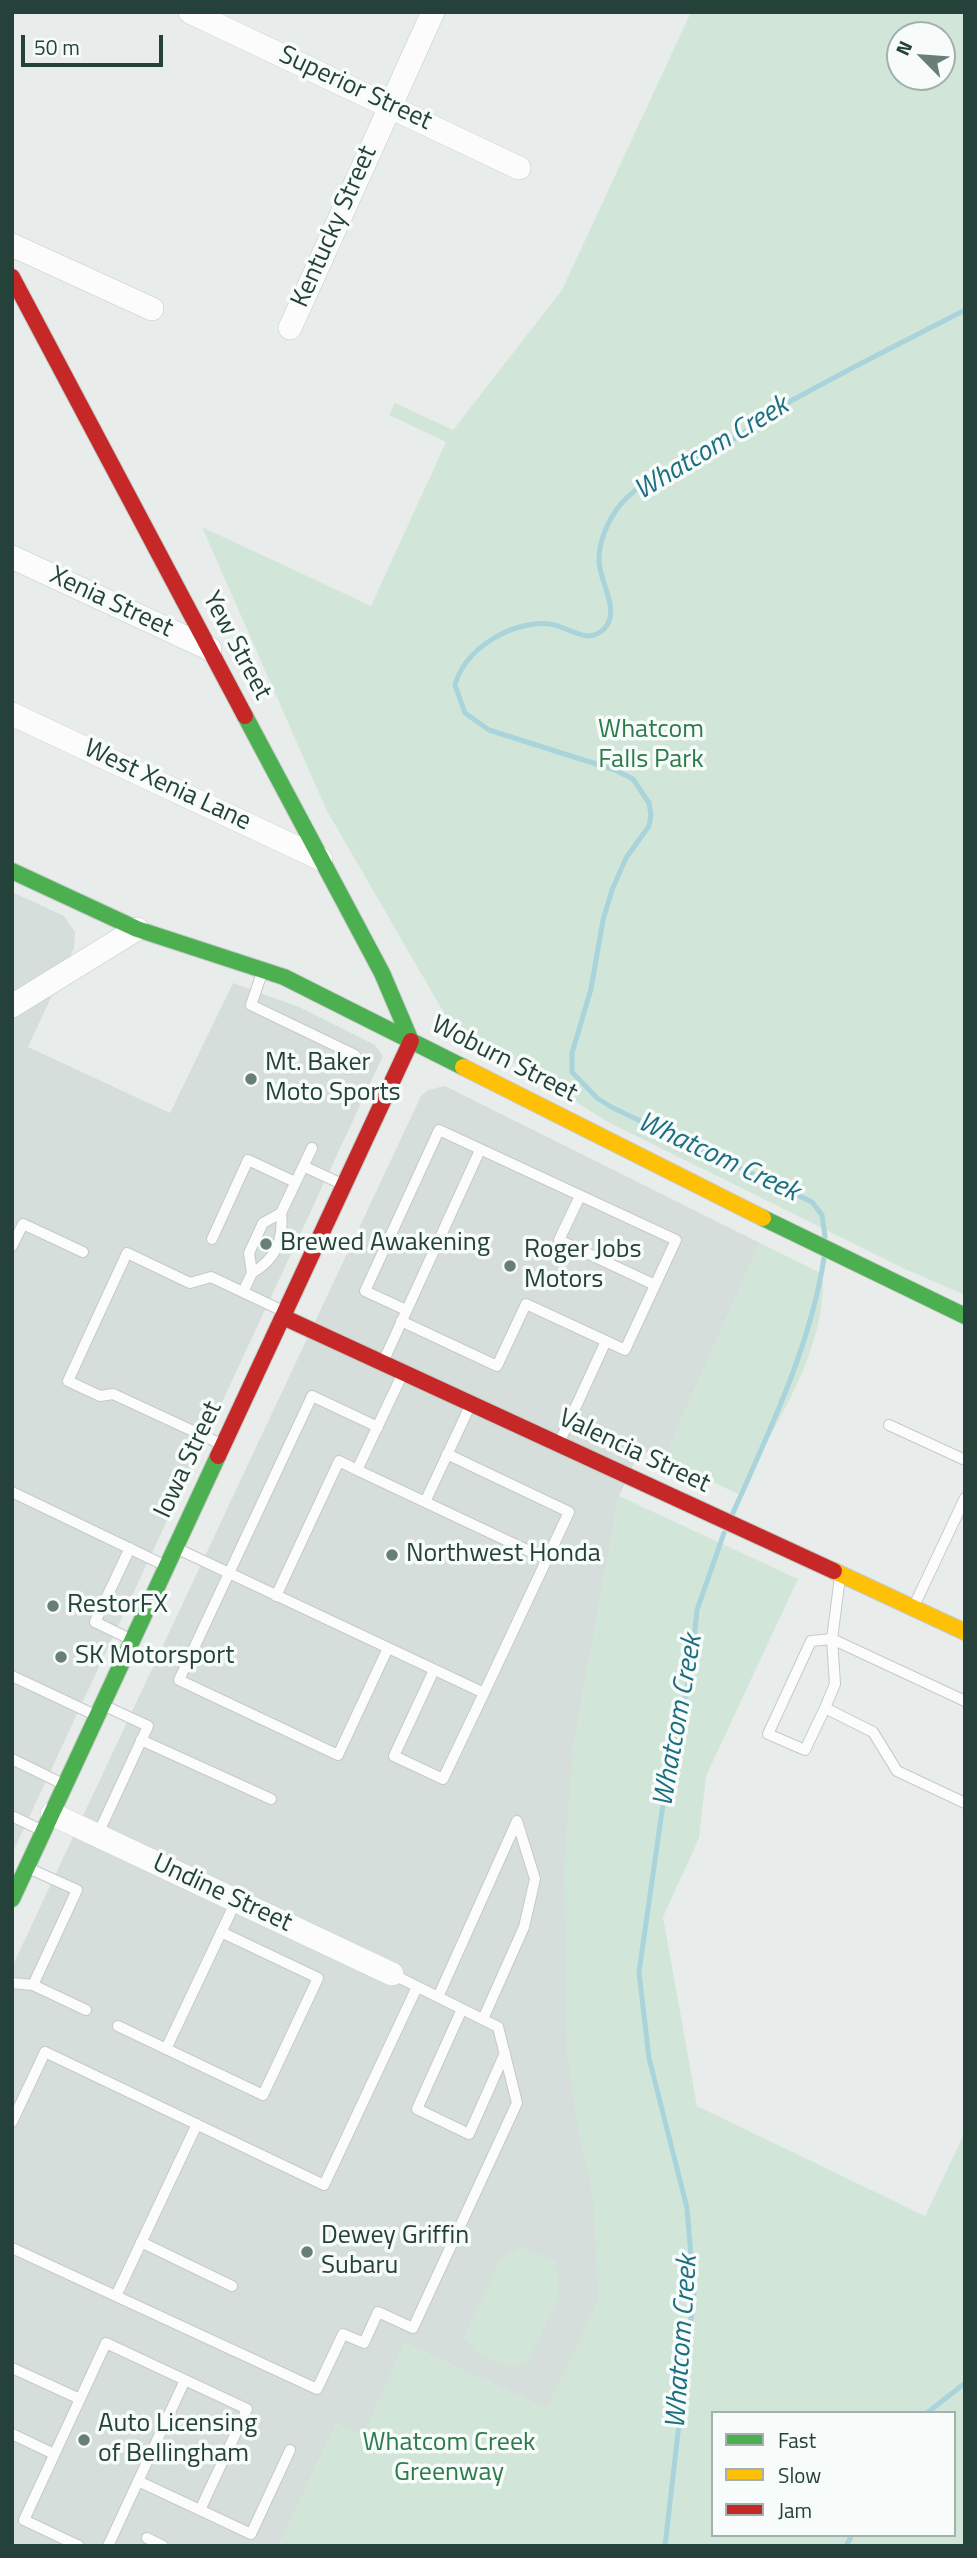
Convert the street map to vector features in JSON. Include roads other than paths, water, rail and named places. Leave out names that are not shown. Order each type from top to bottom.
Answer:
[{"type":"street","name":"Superior Street","points":[[190,12],[390,104],[519,168]]},
{"type":"street","name":"Kentucky Street","points":[[290,328],[433,12]]},
{"type":"street","points":[[12,245],[152,309]]},
{"type":"street","name":"Yew Street","points":[[12,277],[382,973],[411,1041]]},
{"type":"street","name":"Xenia Street","points":[[12,557],[210,649]]},
{"type":"street","name":"West Xenia Lane","points":[[12,714],[321,859]]},
{"type":"street","name":"Woburn Street","points":[[12,871],[138,929],[284,977],[774,1224],[965,1316]]},
{"type":"street","points":[[12,1006],[138,929]]},
{"type":"street","name":"Iowa Street","points":[[12,1899],[411,1041]]},
{"type":"street","name":"Valencia Street","points":[[284,1314],[471,1404],[965,1632]]},
{"type":"street","name":"Undine Street","points":[[48,1823],[97,1836],[392,1974]]},
{"type":"lane","points":[[263,970],[251,1005],[355,1055],[348,1069]]},
{"type":"lane","points":[[401,1321],[498,1366],[526,1304],[625,1350],[676,1240],[439,1130],[365,1291],[406,1310]]},
{"type":"lane","points":[[252,1273],[270,1263],[284,1233],[281,1213],[312,1147]]},
{"type":"lane","points":[[382,1362],[481,1150]]},
{"type":"lane","points":[[212,1239],[248,1160],[295,1182]]},
{"type":"lane","points":[[303,1166],[345,1185]]},
{"type":"lane","points":[[580,1196],[559,1240],[655,1285]]},
{"type":"lane","points":[[243,1292],[252,1273],[249,1254],[263,1223],[281,1213]]},
{"type":"lane","points":[[12,1247],[23,1224],[83,1252]]},
{"type":"lane","points":[[223,1445],[113,1394],[100,1396],[68,1381],[127,1254],[190,1283],[211,1277],[284,1314]]},
{"type":"lane","points":[[559,1444],[606,1341]]},
{"type":"lane","points":[[357,1470],[403,1372]]},
{"type":"lane","points":[[378,1427],[312,1396],[178,1680],[338,1755],[388,1648]]},
{"type":"lane","points":[[425,1502],[471,1404]]},
{"type":"lane","points":[[889,1425],[965,1460]]},
{"type":"lane","points":[[434,1670],[394,1756],[443,1779],[569,1511],[447,1454]]},
{"type":"lane","points":[[276,1595],[339,1461],[546,1559]]},
{"type":"lane","points":[[12,1492],[167,1566]]},
{"type":"lane","points":[[913,1608],[965,1498]]},
{"type":"lane","points":[[130,1548],[95,1622],[133,1640]]},
{"type":"lane","points":[[176,1548],[484,1693]]},
{"type":"lane","points":[[840,1574],[832,1639],[835,1684],[825,1708],[805,1751],[768,1734],[811,1641],[832,1639],[965,1701]]},
{"type":"lane","points":[[12,1676],[100,1711],[148,1726],[97,1836]]},
{"type":"lane","points":[[825,1708],[873,1732],[897,1771],[965,1803]]},
{"type":"lane","points":[[141,1740],[271,1799]]},
{"type":"lane","points":[[12,1759],[66,1784]]},
{"type":"lane","points":[[14,1817],[48,1823]]},
{"type":"lane","points":[[438,1997],[517,1821],[536,1879],[524,1927],[483,2019]]},
{"type":"lane","points":[[27,1867],[78,1890],[33,1985]]},
{"type":"lane","points":[[166,2049],[236,1901]]},
{"type":"lane","points":[[118,2026],[263,2095],[318,1978],[221,1932]]},
{"type":"lane","points":[[12,2248],[317,2389],[343,2334],[364,2343],[378,2312],[413,2328],[517,2103],[498,2027],[392,1974]]},
{"type":"lane","points":[[12,1983],[33,1985],[86,2010]]},
{"type":"lane","points":[[13,2118],[45,2052],[324,2185],[417,1987]]},
{"type":"lane","points":[[462,2009],[417,2109],[469,2134],[505,2053]]},
{"type":"lane","points":[[116,2296],[197,2124]]},
{"type":"lane","points":[[141,2242],[232,2286]]},
{"type":"lane","points":[[79,2546],[24,2520],[106,2343],[247,2409],[200,2510]]},
{"type":"lane","points":[[12,2368],[80,2399]]},
{"type":"lane","points":[[108,2546],[185,2380]]},
{"type":"lane","points":[[12,2434],[54,2454]]},
{"type":"lane","points":[[138,2481],[251,2534],[290,2450]]},
{"type":"lane","points":[[147,2538],[163,2546]]},
{"type":"waterway","name":"Whatcom Creek","points":[[825,1237],[822,1215],[812,1202],[613,1108],[597,1098],[572,1072],[572,1053],[591,989],[603,920],[626,858],[649,826],[649,803],[633,779],[615,770],[489,730],[465,713],[455,685],[468,660],[479,649],[506,632],[535,624],[557,625],[577,634],[591,636],[604,629],[611,613],[599,559],[603,537],[620,505],[645,483],[734,439],[791,401],[965,310]]},
{"type":"waterway","name":"Whatcom Creek","points":[[732,1515],[787,1389],[809,1324],[824,1258]]},
{"type":"waterway","name":"Whatcom Creek","points":[[665,2546],[694,2293],[687,2208],[649,2058],[639,1972],[662,1811],[691,1668],[697,1610],[724,1533]]},
{"type":"waterway","points":[[930,2411],[965,2383]]},
{"type":"waterway","points":[[846,2546],[851,2537]]},
{"type":"place","name":"Mt. Baker Moto Sports","points":[[251,1079]]},
{"type":"place","name":"Brewed Awakening","points":[[266,1244]]},
{"type":"place","name":"Roger Jobs Motors","points":[[510,1266]]},
{"type":"place","name":"Northwest Honda","points":[[392,1555]]},
{"type":"place","name":"RestorFX","points":[[53,1606]]},
{"type":"place","name":"SK Motorsport","points":[[61,1657]]},
{"type":"place","name":"Dewey Griffin Subaru","points":[[307,2252]]},
{"type":"place","name":"Auto Licensing of Bellingham","points":[[84,2440]]},
{"type":"park label","name":"Whatcom Falls Park","points":[[651,746]]},
{"type":"park label","name":"Whatcom Creek Greenway","points":[[449,2459]]}]
